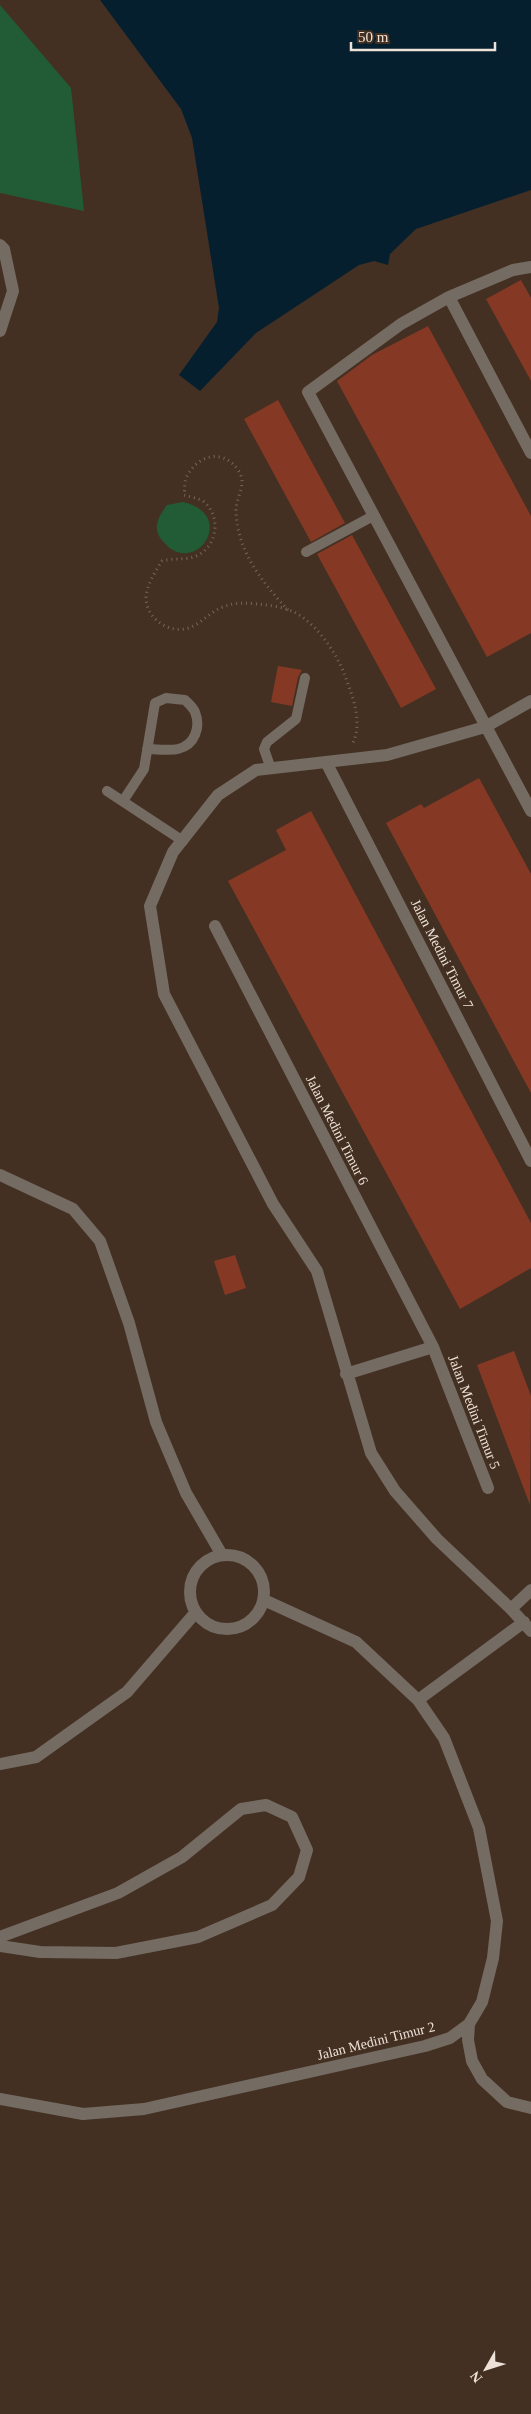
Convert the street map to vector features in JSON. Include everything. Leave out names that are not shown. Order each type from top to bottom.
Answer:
[{"type":"street","points":[[0,245],[4,249],[13,291],[0,331]]},
{"type":"street","points":[[531,267],[513,270],[449,297],[401,324],[308,392],[373,516],[394,550],[485,727],[531,811]]},
{"type":"street","points":[[449,297],[531,453]]},
{"type":"street","points":[[418,1700],[527,1626],[437,1539],[395,1491],[371,1453],[317,1271],[273,1204],[164,994],[150,906],[173,852],[218,795],[256,770],[387,754],[485,727],[531,701]]},
{"type":"street","name":"Jalan Medini Timur 7","points":[[326,762],[531,1161]]},
{"type":"street","name":"Jalan Medini Timur 6","points":[[215,926],[433,1347]]},
{"type":"street","points":[[0,1175],[73,1209],[100,1241],[129,1323],[156,1422],[186,1493],[222,1555]]},
{"type":"street","points":[[346,1374],[433,1347]]},
{"type":"street","name":"Jalan Medini Timur 5","points":[[433,1347],[488,1488]]},
{"type":"street","points":[[222,1555],[240,1557],[255,1567],[263,1582],[264,1600],[258,1613],[248,1623],[234,1628],[220,1628],[207,1622],[196,1612],[191,1598],[191,1583],[197,1570],[208,1560],[222,1555]]},
{"type":"street","points":[[511,1609],[531,1590]]},
{"type":"street","name":"Jalan Medini Timur 2","points":[[0,2099],[83,2114],[144,2109],[425,2046],[450,2038],[469,2024],[482,2002],[493,1958],[497,1921],[479,1828],[444,1738],[418,1700],[356,1642],[264,1600]]},
{"type":"street","points":[[0,1764],[36,1756],[127,1692],[196,1612]]},
{"type":"street","points":[[0,1937],[118,1893],[182,1857],[241,1808],[266,1804],[292,1817],[307,1850],[299,1877],[272,1906],[198,1937],[116,1953],[40,1952],[0,1946]]},
{"type":"street","points":[[469,2024],[468,2040],[472,2061],[482,2079],[507,2102],[531,2108]]},
{"type":"lane","points":[[306,552],[373,516]]},
{"type":"lane","points":[[271,769],[264,749],[267,742],[296,719],[305,678]]},
{"type":"lane","points":[[123,801],[144,769],[147,749],[155,703],[166,698],[185,700],[194,710],[197,724],[195,736],[189,744],[178,750],[147,749]]},
{"type":"lane","points":[[107,791],[183,841]]},
{"type":"path","points":[[288,610],[261,580],[246,554],[236,509],[243,482],[239,471],[222,457],[210,456],[200,460],[186,477],[184,495],[202,500],[212,510],[216,525],[212,540],[204,552],[191,559],[170,558],[162,561],[150,582],[146,600],[151,613],[160,624],[172,629],[185,629],[197,624],[224,606],[240,603],[272,606],[294,612],[326,639],[340,664],[353,697],[357,720],[355,738],[345,760]]},
{"type":"green space","points":[[0,5],[71,88],[84,211],[0,193]]},
{"type":"green space","points":[[183,502],[200,509],[208,519],[210,531],[205,542],[197,550],[186,553],[173,550],[161,539],[157,530],[159,517],[167,505]]},
{"type":"water","points":[[100,0],[531,0],[531,190],[416,229],[390,254],[388,265],[374,261],[359,265],[256,333],[200,391],[179,375],[217,322],[219,308],[192,138],[181,109]]},
{"type":"building","points":[[521,280],[531,298],[531,381],[486,299]]},
{"type":"building","points":[[428,326],[531,516],[531,633],[487,657],[337,381],[372,355]]},
{"type":"building","points":[[278,400],[345,523],[311,542],[244,419]]},
{"type":"building","points":[[352,535],[436,689],[401,708],[317,554]]},
{"type":"building","points":[[278,666],[302,670],[298,677],[292,706],[271,702]]},
{"type":"building","points":[[479,778],[531,874],[531,1093],[386,823],[421,804],[424,808]]},
{"type":"building","points":[[311,811],[531,1223],[531,1268],[460,1309],[228,881],[286,850],[276,830]]},
{"type":"building","points":[[235,1255],[246,1288],[225,1295],[214,1261]]},
{"type":"building","points":[[514,1351],[531,1396],[530,1505],[477,1365]]}]
